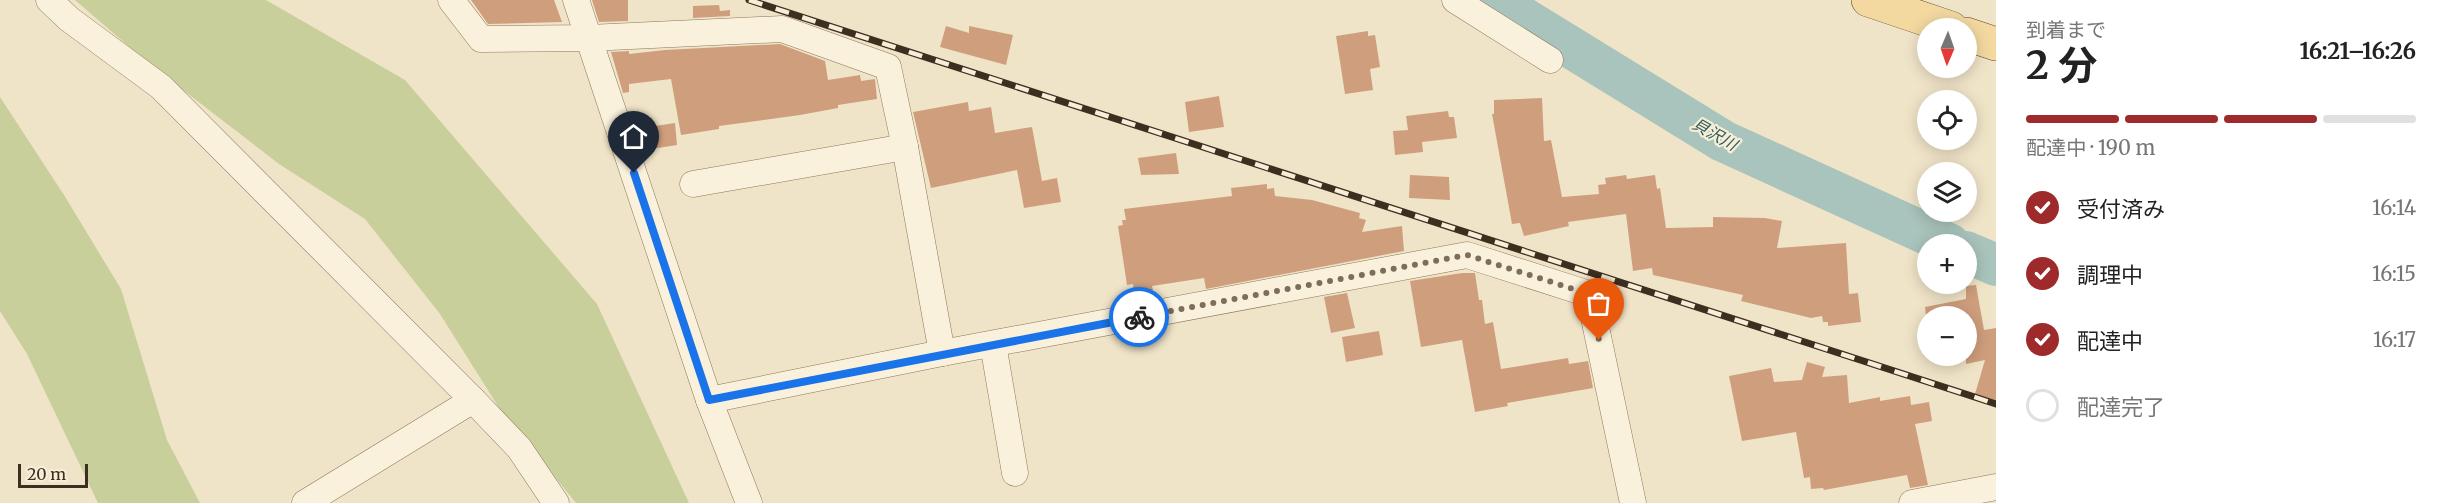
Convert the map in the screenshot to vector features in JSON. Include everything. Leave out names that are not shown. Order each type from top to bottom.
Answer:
[{"type":"main road","points":[[1868,0],[1921,18]]},
{"type":"main road","points":[[1977,38],[1996,44]]},
{"type":"street","points":[[49,0],[69,19],[161,87],[519,448],[555,503]]},
{"type":"street","points":[[451,0],[481,39],[588,38],[782,29],[888,68],[905,147],[942,353]]},
{"type":"street","points":[[576,0],[709,400],[749,503]]},
{"type":"street","points":[[1455,0],[1550,60]]},
{"type":"street","points":[[693,184],[905,147]]},
{"type":"street","points":[[709,400],[942,353],[1467,255],[1589,294],[1633,503]]},
{"type":"street","points":[[993,344],[1015,473]]},
{"type":"street","points":[[305,503],[473,400]]},
{"type":"street","points":[[1912,503],[1996,487]]},
{"type":"green space","points":[[75,0],[266,0],[405,80],[597,304],[689,503],[576,503],[501,411],[440,314],[365,219],[279,164],[148,63]]},
{"type":"green space","points":[[0,97],[64,195],[121,289],[167,440],[200,503],[98,503],[27,354],[0,311]]},
{"type":"building","points":[[471,0],[554,0],[562,22],[488,24]]},
{"type":"building","points":[[592,0],[628,0],[628,21],[599,22]]},
{"type":"building","points":[[719,5],[720,11],[730,10],[730,16],[693,18],[693,6]]},
{"type":"building","points":[[946,26],[969,33],[969,26],[1013,35],[1006,65],[940,47]]},
{"type":"building","points":[[1368,31],[1368,36],[1375,35],[1380,67],[1370,69],[1373,90],[1345,94],[1336,36]]},
{"type":"building","points":[[780,44],[825,61],[828,80],[860,75],[861,81],[875,79],[877,99],[838,105],[838,108],[800,115],[719,126],[719,129],[681,135],[671,79],[629,84],[629,92],[623,93],[611,52],[629,51],[629,54]]},
{"type":"building","points":[[1219,96],[1224,127],[1189,132],[1185,102]]},
{"type":"building","points":[[1542,98],[1544,141],[1551,140],[1562,197],[1599,194],[1598,185],[1606,184],[1605,178],[1626,175],[1627,179],[1655,175],[1657,189],[1660,188],[1666,228],[1713,227],[1713,217],[1765,218],[1782,221],[1777,248],[1846,243],[1849,294],[1858,293],[1861,322],[1828,326],[1828,322],[1823,322],[1822,316],[1811,318],[1741,301],[1743,295],[1653,275],[1652,268],[1633,271],[1626,214],[1568,222],[1569,226],[1524,236],[1520,223],[1512,224],[1492,114],[1494,114],[1494,100]]},
{"type":"building","points":[[968,102],[969,111],[991,107],[995,133],[1032,127],[1042,181],[1057,178],[1061,202],[1024,208],[1017,170],[931,188],[913,112]]},
{"type":"building","points":[[1448,111],[1449,117],[1454,117],[1457,138],[1422,142],[1423,152],[1395,155],[1393,131],[1408,130],[1406,116]]},
{"type":"building","points":[[675,123],[677,145],[645,150],[642,128]]},
{"type":"building","points":[[1176,153],[1179,174],[1141,175],[1138,158]]},
{"type":"building","points":[[1410,175],[1449,177],[1450,200],[1409,198]]},
{"type":"building","points":[[1267,184],[1267,189],[1274,188],[1275,196],[1312,200],[1360,213],[1359,218],[1366,220],[1362,232],[1402,226],[1404,251],[1206,289],[1204,278],[1152,286],[1153,290],[1134,293],[1133,284],[1127,285],[1118,226],[1123,225],[1122,220],[1126,220],[1124,209],[1232,196],[1231,188]]},
{"type":"building","points":[[1475,273],[1485,324],[1493,322],[1501,369],[1568,358],[1569,364],[1588,361],[1593,388],[1507,403],[1508,406],[1475,412],[1462,340],[1421,347],[1410,281]]},
{"type":"building","points":[[1977,291],[1984,330],[1996,328],[1996,400],[1975,394],[1985,360],[1977,362],[1977,306],[1930,306],[1966,299],[1966,294],[1977,294]]},
{"type":"building","points":[[1347,293],[1355,328],[1331,333],[1324,297]]},
{"type":"building","points":[[1379,331],[1383,355],[1346,362],[1342,337]]},
{"type":"building","points":[[1807,362],[1825,367],[1822,377],[1847,375],[1849,403],[1880,397],[1880,401],[1910,396],[1911,405],[1929,402],[1932,421],[1915,424],[1928,485],[1910,488],[1907,475],[1824,490],[1823,488],[1811,489],[1810,477],[1804,478],[1796,432],[1742,441],[1729,376],[1771,368],[1774,382],[1802,380]]},
{"type":"waterway","name":"貝沢川","points":[[1494,0],[1723,141],[1927,234]]},
{"type":"waterway","name":"貝沢川","points":[[1977,257],[1996,265]]},
{"type":"railway","points":[[749,0],[1996,404]]},
{"type":"way so far","points":[[1139,317],[1467,255],[1589,294],[1599,340]]},
{"type":"route","points":[[634,173],[709,400],[942,353],[1139,317]]}]
